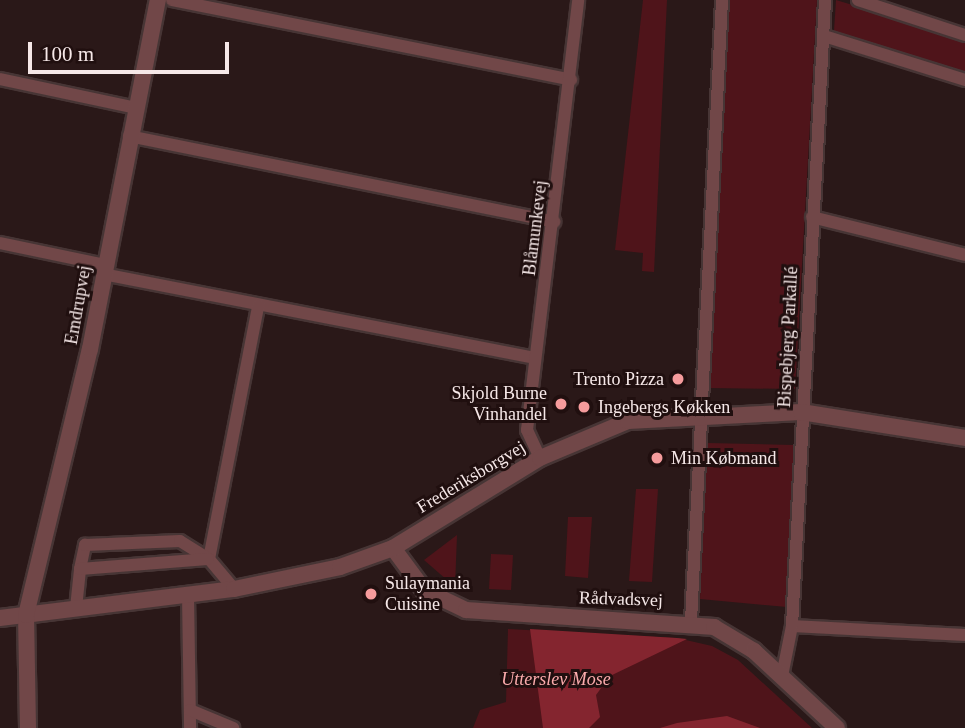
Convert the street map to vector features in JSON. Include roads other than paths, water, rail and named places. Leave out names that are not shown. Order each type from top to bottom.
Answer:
[{"type":"street","name":"Emdrupvej","points":[[28,728],[26,615],[104,269],[158,0]]},
{"type":"street","points":[[172,0],[570,80]]},
{"type":"street","name":"Blåmunkevej","points":[[540,458],[527,430],[554,222],[578,0]]},
{"type":"street","points":[[691,621],[722,0]]},
{"type":"street","name":"Bispebjerg Parkallé","points":[[782,676],[792,626],[801,412],[825,0]]},
{"type":"street","points":[[858,0],[965,34]]},
{"type":"street","points":[[824,36],[965,80]]},
{"type":"street","points":[[0,79],[136,108]]},
{"type":"street","points":[[129,136],[554,222]]},
{"type":"street","points":[[812,217],[965,254]]},
{"type":"street","points":[[0,243],[258,306],[535,358]]},
{"type":"street","points":[[209,559],[258,306]]},
{"type":"street","name":"Frederiksborgvej","points":[[0,618],[234,589],[340,567],[393,548],[540,458],[628,421],[801,412],[965,438]]},
{"type":"street","points":[[76,608],[85,545],[180,541],[209,559],[234,589]]},
{"type":"street","name":"Rådvadsvej","points":[[393,548],[424,590],[466,610],[691,621],[734,638],[782,676],[837,728]]},
{"type":"street","points":[[80,569],[209,559]]},
{"type":"street","points":[[188,595],[190,728]]},
{"type":"street","points":[[792,626],[965,635]]},
{"type":"street","points":[[190,710],[233,728]]},
{"type":"place","name":"Trento Pizza","points":[[678,379]]},
{"type":"place","name":"Skjold Burne Vinhandel","points":[[561,404]]},
{"type":"place","name":"Ingebergs Køkken","points":[[584,407]]},
{"type":"place","name":"Min Købmand","points":[[657,458]]},
{"type":"place","name":"Sulaymania Cuisine","points":[[371,594]]},
{"type":"park label","name":"Utterslev Mose","points":[[556,679]]}]
